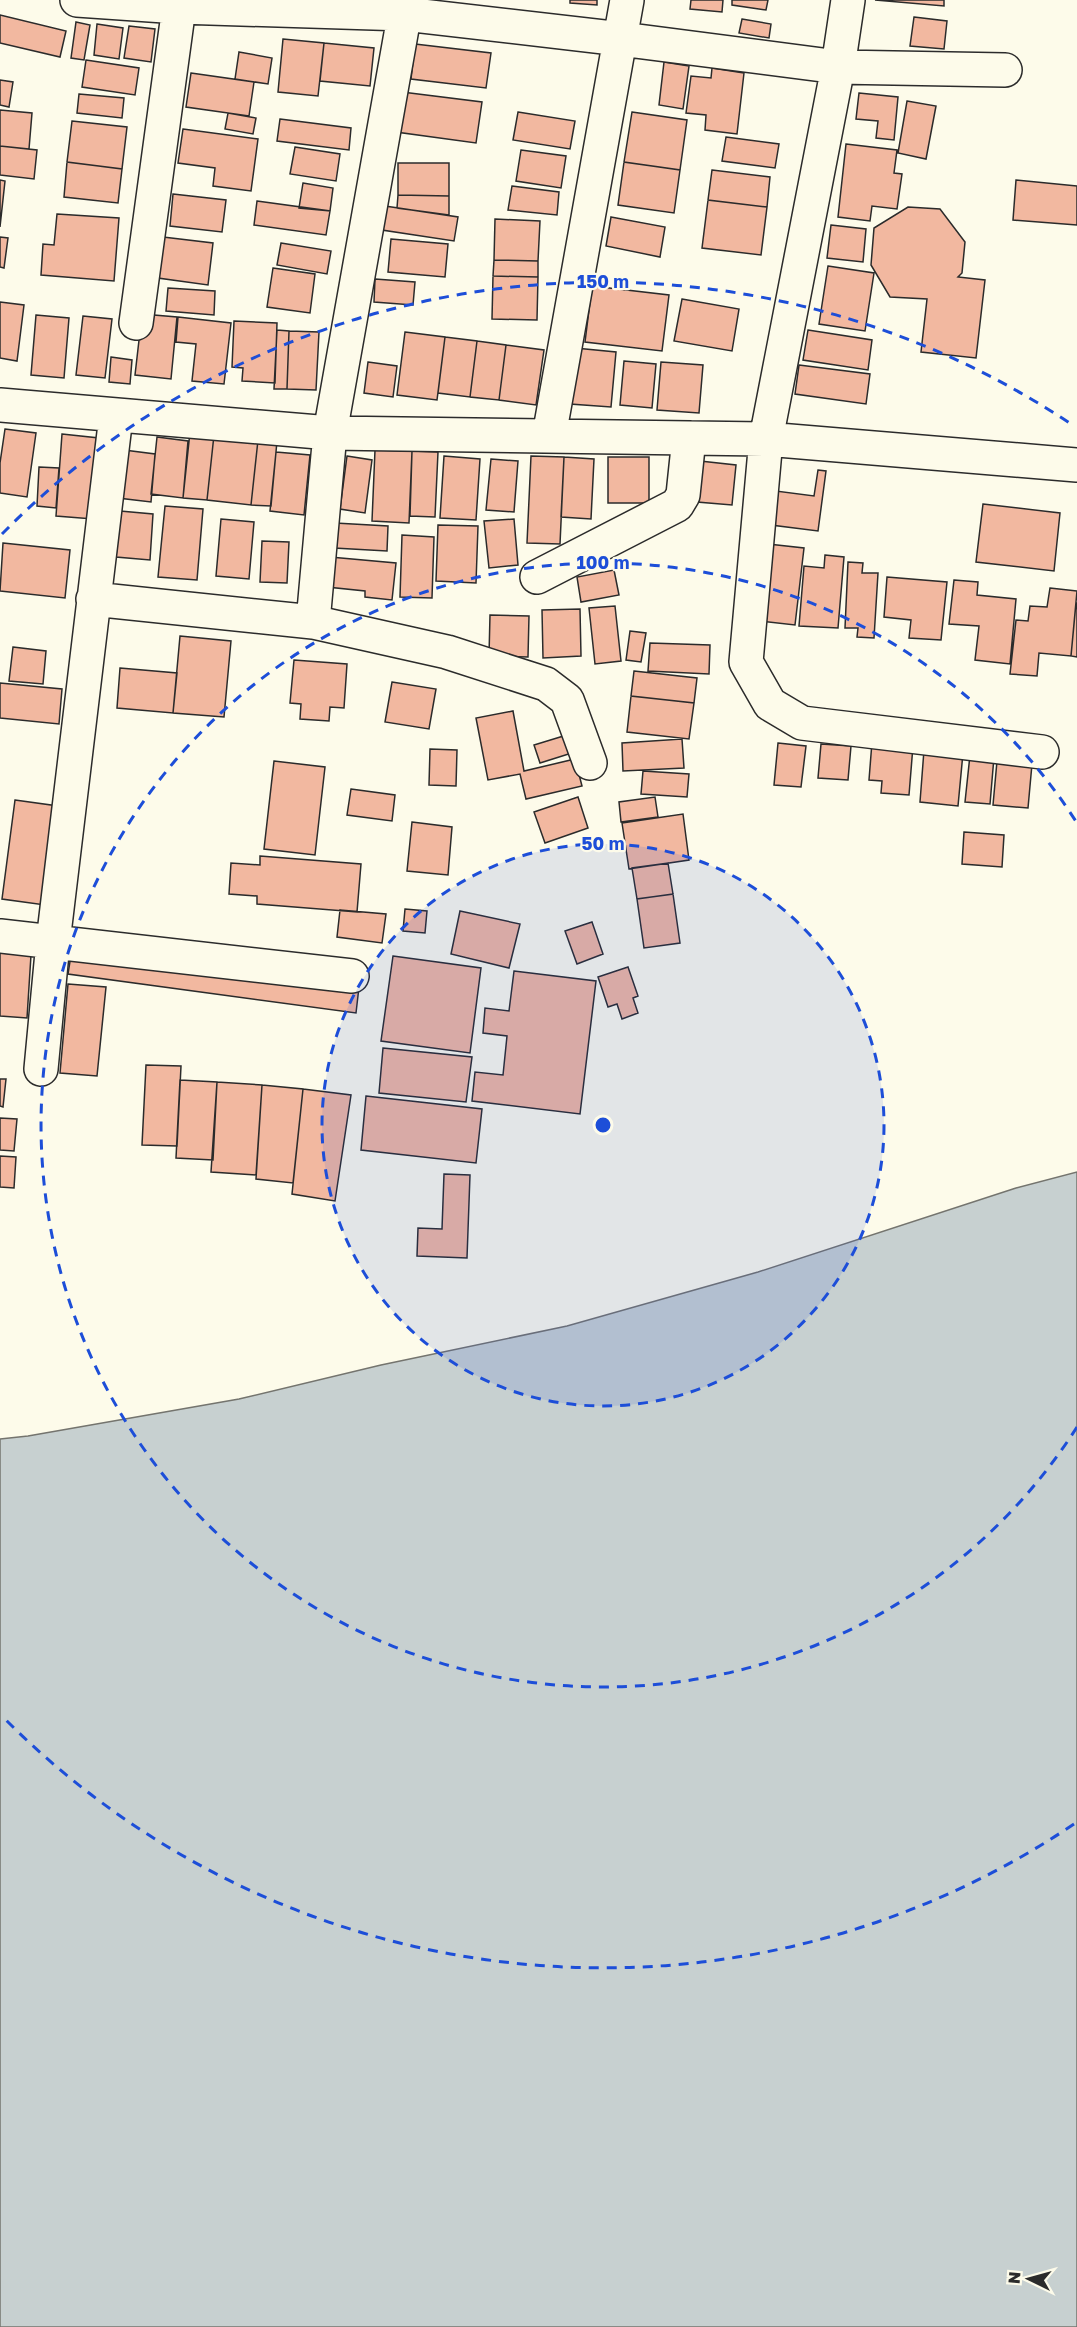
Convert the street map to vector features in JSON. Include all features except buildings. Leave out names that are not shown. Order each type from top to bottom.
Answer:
[{"type":"street","points":[[77,0],[179,7],[406,7],[621,39],[838,67],[1005,70]]},
{"type":"street","points":[[549,436],[627,0]]},
{"type":"street","points":[[848,0],[838,67],[765,439],[746,662],[770,704],[802,723],[1042,752]]},
{"type":"street","points":[[136,323],[179,7]]},
{"type":"street","points":[[313,622],[330,433],[406,7]]},
{"type":"street","points":[[0,405],[330,433],[765,439],[1077,465]]},
{"type":"street","points":[[41,1069],[53,942],[116,416]]},
{"type":"street","points":[[537,577],[677,505],[683,495],[689,438]]},
{"type":"street","points":[[93,599],[313,622],[447,652],[546,684],[567,700],[590,763]]},
{"type":"street","points":[[0,936],[352,976]]},
{"type":"shaded area","points":[[1077,1172],[1077,2327],[0,2327],[0,1439],[239,1399],[381,1365],[567,1326],[758,1272],[1016,1188]]}]
